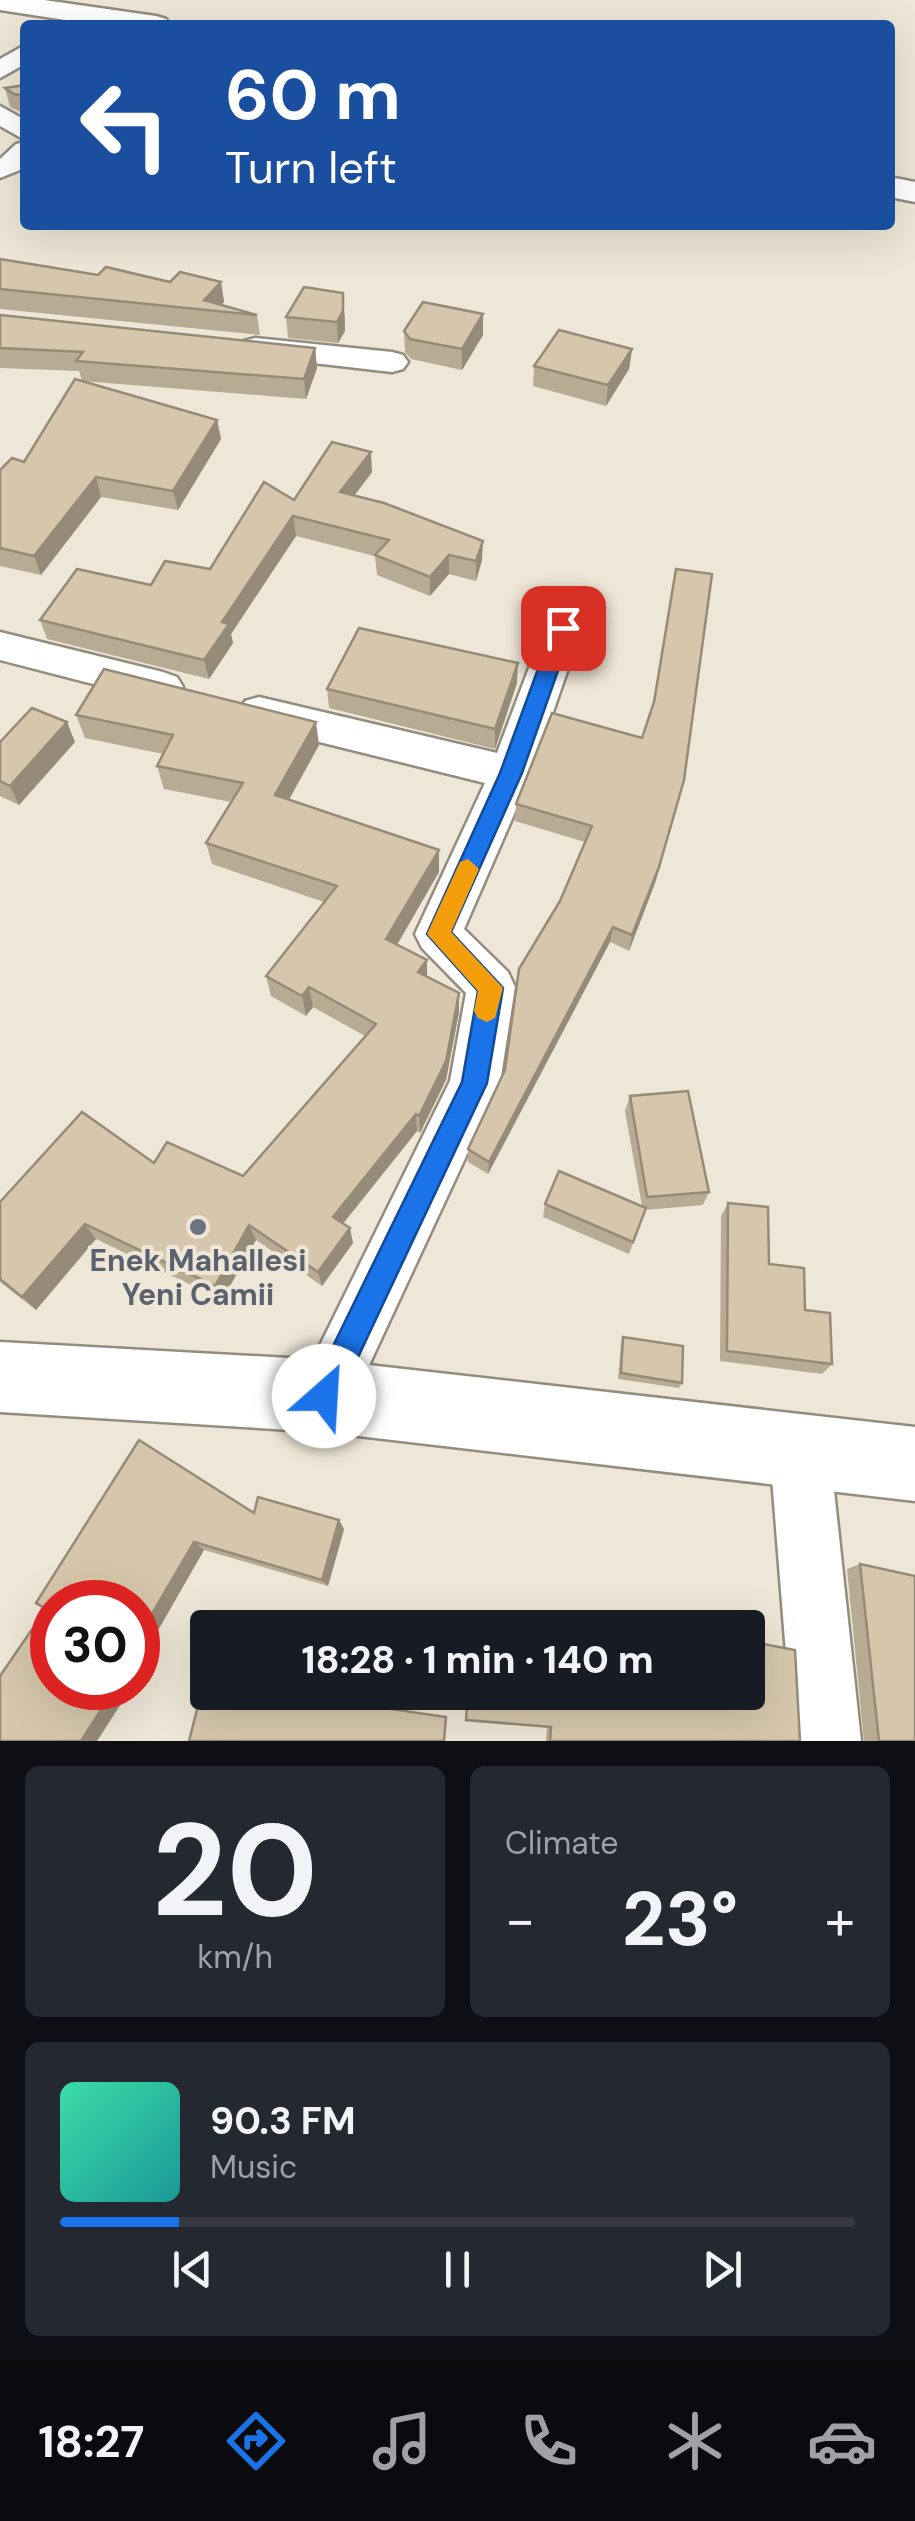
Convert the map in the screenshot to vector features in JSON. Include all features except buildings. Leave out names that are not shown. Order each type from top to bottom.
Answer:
[{"type":"street","points":[[0,2],[122,20]]},
{"type":"street","points":[[0,71],[20,56]]},
{"type":"street","points":[[0,174],[20,158]]},
{"type":"street","points":[[216,344],[392,362]]},
{"type":"street","points":[[324,1396],[475,1083],[490,988],[438,934],[511,773],[563,628]]},
{"type":"street","points":[[0,646],[511,773]]},
{"type":"street","points":[[0,1378],[324,1396],[915,1464]]},
{"type":"street","points":[[800,1453],[827,1741]]},
{"type":"slow traffic","points":[[468,869],[438,934],[490,988],[487,1011]]},
{"type":"place","name":"Enek Mahallesi Yeni Camii","points":[[198,1227]]},
{"type":"route","points":[[324,1396],[475,1083],[490,988],[438,934],[511,773],[563,628]]}]
